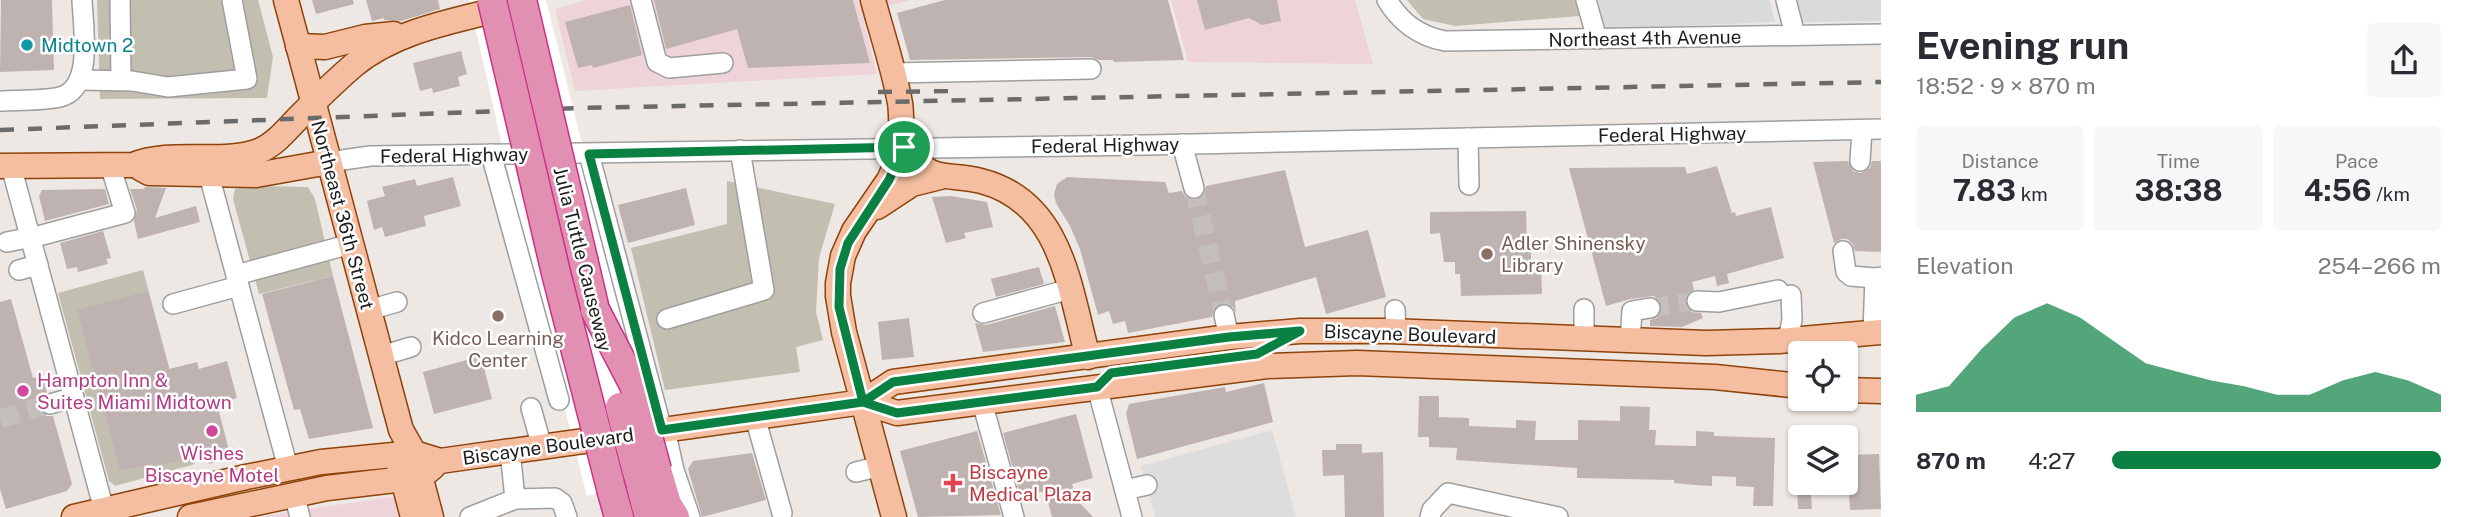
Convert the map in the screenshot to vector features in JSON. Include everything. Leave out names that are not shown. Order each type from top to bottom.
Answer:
[{"type":"highway","name":"Julia Tuttle Causeway","points":[[492,0],[560,286],[616,504]]},
{"type":"highway","name":"Julia Tuttle Causeway","points":[[522,0],[596,310],[647,471],[649,517]]},
{"type":"highway","points":[[647,471],[674,517]]},
{"type":"main road","name":"Northeast 36th Street","points":[[286,0],[401,429],[405,454],[421,472],[431,517]]},
{"type":"main road","points":[[6,166],[121,165],[148,158],[243,154],[260,150],[274,142],[356,64],[376,50],[416,32],[534,0]]},
{"type":"main road","points":[[873,0],[900,102],[904,147],[889,180],[848,243],[838,284],[839,307],[894,517]]},
{"type":"main road","points":[[298,46],[326,47],[365,37],[416,32]]},
{"type":"main road","points":[[904,147],[925,169],[940,177]]},
{"type":"main road","points":[[121,165],[149,173],[256,175],[329,163]]},
{"type":"main road","points":[[865,215],[912,184],[940,177],[980,181],[1015,197],[1045,224],[1056,241],[1088,357]]},
{"type":"main road","name":"Biscayne Boulevard","points":[[205,515],[297,505],[510,451],[863,402],[893,382],[1088,357],[1226,326],[1300,331],[1396,321],[1584,340],[1706,343],[1788,340],[1877,332]]},
{"type":"main road","points":[[1097,387],[1111,373],[1257,354],[1300,331]]},
{"type":"main road","name":"Biscayne Boulevard","points":[[863,402],[897,413],[1267,366],[1333,363],[1716,377],[1788,385]]},
{"type":"main road","points":[[1858,390],[1881,391]]},
{"type":"main road","name":"Biscayne Boulevard","points":[[74,517],[105,514],[288,468],[405,454],[421,472]]},
{"type":"main road","name":"Northeast 36th Street","points":[[413,517],[421,472]]},
{"type":"street","points":[[76,86],[83,59],[82,0]]},
{"type":"street","points":[[120,0],[121,80]]},
{"type":"street","points":[[0,101],[60,97],[76,86],[121,80],[168,87],[247,79],[232,0]]},
{"type":"street","points":[[641,0],[657,61],[669,68],[723,63]]},
{"type":"street","name":"Northeast 4th Avenue","points":[[1387,0],[1395,14],[1412,29],[1445,41],[1881,34]]},
{"type":"street","points":[[1586,0],[1597,39]]},
{"type":"street","points":[[1786,0],[1795,35]]},
{"type":"street","points":[[892,73],[1091,69]]},
{"type":"street","points":[[1860,161],[1871,129]]},
{"type":"street","name":"Federal Highway","points":[[329,163],[370,156],[1182,144],[1871,129]]},
{"type":"street","points":[[1468,138],[1469,186]]},
{"type":"street","points":[[1182,144],[1194,188]]},
{"type":"street","points":[[667,319],[764,290],[740,150]]},
{"type":"street","points":[[491,154],[559,400]]},
{"type":"street","points":[[589,154],[674,470],[690,517]]},
{"type":"street","points":[[7,242],[125,213],[121,165]]},
{"type":"street","points":[[6,166],[31,237],[29,268],[74,397],[105,514]]},
{"type":"street","points":[[209,175],[288,468]]},
{"type":"street","points":[[173,304],[351,244]]},
{"type":"street","points":[[1843,251],[1846,272],[1851,276],[1878,277],[1877,332]]},
{"type":"street","points":[[983,313],[1070,289]]},
{"type":"street","points":[[1697,301],[1719,302],[1785,292],[1792,320],[1788,340]]},
{"type":"street","points":[[369,310],[397,302]]},
{"type":"street","points":[[1630,341],[1637,307]]},
{"type":"street","points":[[1584,309],[1584,340]]},
{"type":"street","points":[[381,356],[411,347]]},
{"type":"street","points":[[1097,387],[1132,517]]},
{"type":"street","points":[[50,404],[74,397]]},
{"type":"street","points":[[982,402],[1014,517]]},
{"type":"street","points":[[531,408],[542,447]]},
{"type":"street","points":[[755,417],[782,513]]},
{"type":"street","points":[[510,451],[515,499]]},
{"type":"street","points":[[856,472],[881,466]]},
{"type":"street","points":[[1125,490],[1147,485]]},
{"type":"street","points":[[1430,517],[1432,510],[1448,493],[1558,517]]},
{"type":"street","points":[[470,517],[515,499],[555,498],[562,503],[567,517]]},
{"type":"shaded area","points":[[97,0],[258,0],[273,57],[267,98],[100,99]]},
{"type":"shaded area","points":[[587,0],[910,0],[862,13],[877,74],[575,91],[555,9]]},
{"type":"shaded area","points":[[1171,0],[1355,0],[1373,64],[1188,62]]},
{"type":"shaded area","points":[[1407,0],[1575,0],[1580,16],[1455,26],[1423,19]]},
{"type":"shaded area","points":[[1598,0],[1769,0],[1775,22],[1606,29]]},
{"type":"shaded area","points":[[1797,0],[1881,0],[1881,21],[1802,22]]},
{"type":"shaded area","points":[[727,181],[835,204],[819,258],[816,312],[823,340],[796,347],[800,372],[665,390],[631,248],[727,224]]},
{"type":"shaded area","points":[[248,186],[308,187],[315,199],[333,276],[259,294],[233,199],[235,189]]},
{"type":"shaded area","points":[[143,270],[195,464],[115,486],[109,481],[58,293]]},
{"type":"shaded area","points":[[1272,430],[1296,517],[1155,517],[1141,466]]},
{"type":"shaded area","points":[[389,497],[399,499],[408,517],[256,517]]},
{"type":"pier","points":[[469,0],[546,0],[654,431],[628,487],[587,496],[536,295]]},
{"type":"building","name":"Midtown 2","points":[[1,0],[52,0],[54,70],[0,72]]},
{"type":"building","points":[[312,0],[353,0],[354,4],[316,14]]},
{"type":"building","points":[[366,0],[438,0],[440,9],[401,21],[384,18],[372,21]]},
{"type":"building","points":[[654,0],[853,0],[870,63],[748,68],[737,29],[666,49]]},
{"type":"building","points":[[945,0],[1168,0],[1184,60],[1114,62],[1091,57],[910,60],[897,13]]},
{"type":"building","points":[[1197,0],[1277,0],[1281,21],[1262,25],[1249,18],[1205,30]]},
{"type":"building","points":[[630,5],[642,55],[593,68],[592,65],[578,68],[565,22]]},
{"type":"building","points":[[461,51],[467,74],[458,77],[460,86],[433,93],[432,88],[420,91],[413,63]]},
{"type":"building","points":[[1848,161],[1853,171],[1860,173],[1870,168],[1872,161],[1881,161],[1881,252],[1855,251],[1853,244],[1847,239],[1834,243],[1813,162]]},
{"type":"building","points":[[1717,166],[1732,213],[1735,212],[1736,216],[1771,207],[1784,258],[1727,274],[1729,283],[1717,286],[1715,276],[1692,282],[1694,290],[1686,295],[1686,306],[1691,312],[1701,313],[1703,318],[1682,327],[1650,326],[1650,320],[1657,318],[1662,312],[1660,301],[1654,296],[1606,306],[1569,168],[1685,167],[1687,174]]},
{"type":"building","points":[[1285,170],[1305,247],[1368,230],[1386,297],[1326,314],[1316,277],[1235,301],[1236,313],[1232,306],[1222,303],[1215,307],[1212,317],[1128,333],[1125,321],[1113,324],[1109,311],[1098,315],[1080,249],[1056,203],[1054,194],[1057,184],[1067,177],[1165,182],[1169,193],[1182,191],[1186,197],[1197,200],[1203,196],[1206,186]]},
{"type":"building","points":[[453,177],[461,206],[424,216],[426,226],[385,237],[382,227],[374,230],[367,201],[385,196],[382,187],[415,179],[417,186]]},
{"type":"building","points":[[166,188],[155,218],[196,206],[200,222],[138,239],[134,221],[137,210],[130,189]]},
{"type":"building","points":[[686,188],[695,225],[628,243],[618,205]]},
{"type":"building","points":[[105,189],[109,204],[45,221],[39,196],[42,190]]},
{"type":"building","points":[[951,196],[987,202],[993,227],[964,233],[966,238],[946,243],[932,197]]},
{"type":"building","name":"Adler Shinensky Library","points":[[1526,211],[1527,245],[1531,245],[1531,260],[1541,260],[1542,294],[1461,296],[1460,274],[1455,274],[1455,262],[1444,262],[1440,233],[1430,234],[1430,212]]},
{"type":"building","points":[[103,231],[111,258],[106,259],[108,264],[78,272],[77,267],[67,269],[60,243]]},
{"type":"building","points":[[1039,267],[1044,284],[996,297],[991,279]]},
{"type":"building","points":[[333,276],[373,428],[309,439],[300,409],[294,410],[262,294]]},
{"type":"building","points":[[148,291],[169,369],[197,362],[199,369],[227,361],[237,398],[217,404],[231,458],[209,464],[207,457],[120,470],[77,310]]},
{"type":"building","name":"Hampton Inn & Suites Miami Midtown","points":[[11,299],[33,378],[42,376],[47,392],[38,400],[39,408],[46,416],[53,416],[72,484],[67,491],[6,509],[0,489],[0,302]]},
{"type":"building","points":[[1055,306],[1065,342],[983,352],[975,323],[986,325]]},
{"type":"building","points":[[909,318],[914,357],[882,360],[878,322]]},
{"type":"building","points":[[481,356],[492,399],[434,414],[423,372]]},
{"type":"building","points":[[1264,383],[1273,422],[1137,459],[1126,414],[1129,404],[1225,387],[1226,392]]},
{"type":"building","points":[[1419,396],[1439,396],[1439,417],[1469,418],[1469,426],[1516,428],[1516,420],[1536,421],[1535,440],[1578,440],[1578,420],[1620,421],[1620,406],[1650,407],[1649,430],[1656,430],[1655,445],[1696,446],[1696,431],[1714,432],[1714,436],[1775,438],[1773,506],[1753,506],[1754,487],[1736,486],[1736,477],[1712,476],[1712,486],[1674,483],[1674,480],[1577,478],[1577,468],[1456,460],[1457,448],[1429,447],[1429,437],[1418,437]]},
{"type":"building","points":[[1076,414],[1093,478],[1072,484],[1077,500],[1093,517],[1052,517],[1045,491],[1021,498],[1003,433]]},
{"type":"building","name":"Biscayne Medical Plaza","points":[[977,431],[1001,515],[918,517],[900,451]]},
{"type":"building","points":[[1336,444],[1362,444],[1362,453],[1383,452],[1384,517],[1345,517],[1344,475],[1323,476],[1322,450],[1336,450]]},
{"type":"building","points":[[752,453],[766,500],[702,517],[688,469],[693,461]]},
{"type":"building","points":[[1879,454],[1881,509],[1850,510],[1849,495],[1858,495],[1858,455]]},
{"type":"building","points":[[1797,495],[1811,495],[1812,509],[1798,509]]},
{"type":"tunnel","points":[[1194,188],[1224,315]]},
{"type":"tunnel","points":[[1650,308],[1697,301]]},
{"type":"tunnel","points":[[0,419],[50,404]]},
{"type":"railway","points":[[0,130],[579,108],[1881,82]]},
{"type":"railway","points":[[878,92],[958,91]]},
{"type":"place","name":"Midtown 2","points":[[27,45]]},
{"type":"place","name":"Adler Shinensky Library","points":[[1487,254]]},
{"type":"place","name":"Kidco Learning Center","points":[[498,316]]},
{"type":"place","name":"Hampton Inn & Suites Miami Midtown","points":[[23,391]]},
{"type":"place","name":"Wishes Biscayne Motel","points":[[212,431]]},
{"type":"place","name":"Biscayne Medical Plaza","points":[[953,483]]},
{"type":"route","points":[[904,147],[589,154],[662,430],[863,402],[893,382],[1229,337],[1300,331],[1257,354],[1111,373],[1097,387],[897,413],[863,402],[839,307],[840,269],[854,231],[889,180],[904,147]]}]
